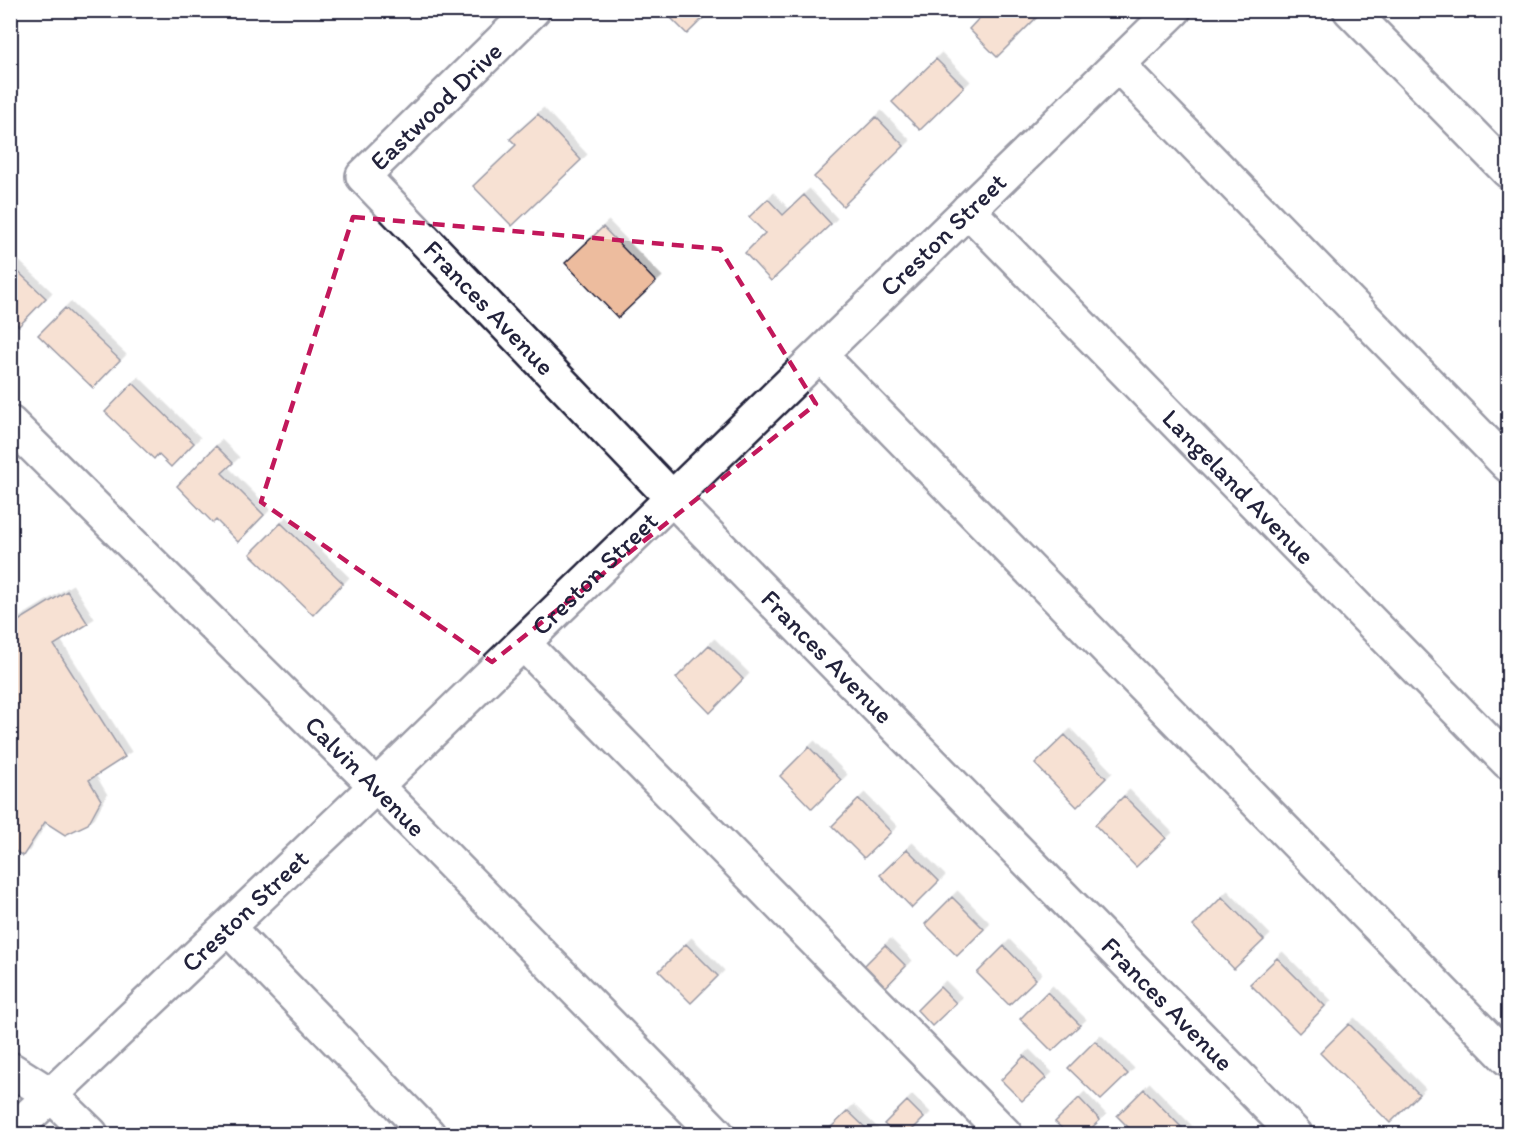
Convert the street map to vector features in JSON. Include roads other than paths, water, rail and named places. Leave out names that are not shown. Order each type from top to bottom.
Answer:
[{"type":"street","name":"Eastwood Drive","points":[[363,176],[534,10]]},
{"type":"street","name":"Creston Street","points":[[10,1134],[376,786],[1174,10]]},
{"type":"street","points":[[1350,10],[1509,171]]},
{"type":"street","points":[[1118,65],[1509,465]]},
{"type":"street","name":"Frances Avenue","points":[[363,176],[673,499],[1295,1134]]},
{"type":"street","name":"Langeland Avenue","points":[[968,210],[1509,762]]},
{"type":"street","points":[[820,355],[1509,1059]]},
{"type":"street","name":"Calvin Avenue","points":[[10,423],[376,786],[717,1134]]},
{"type":"street","points":[[524,643],[1005,1134]]},
{"type":"street","points":[[228,928],[428,1134]]},
{"type":"street","points":[[10,1069],[51,1095],[91,1134]]}]
